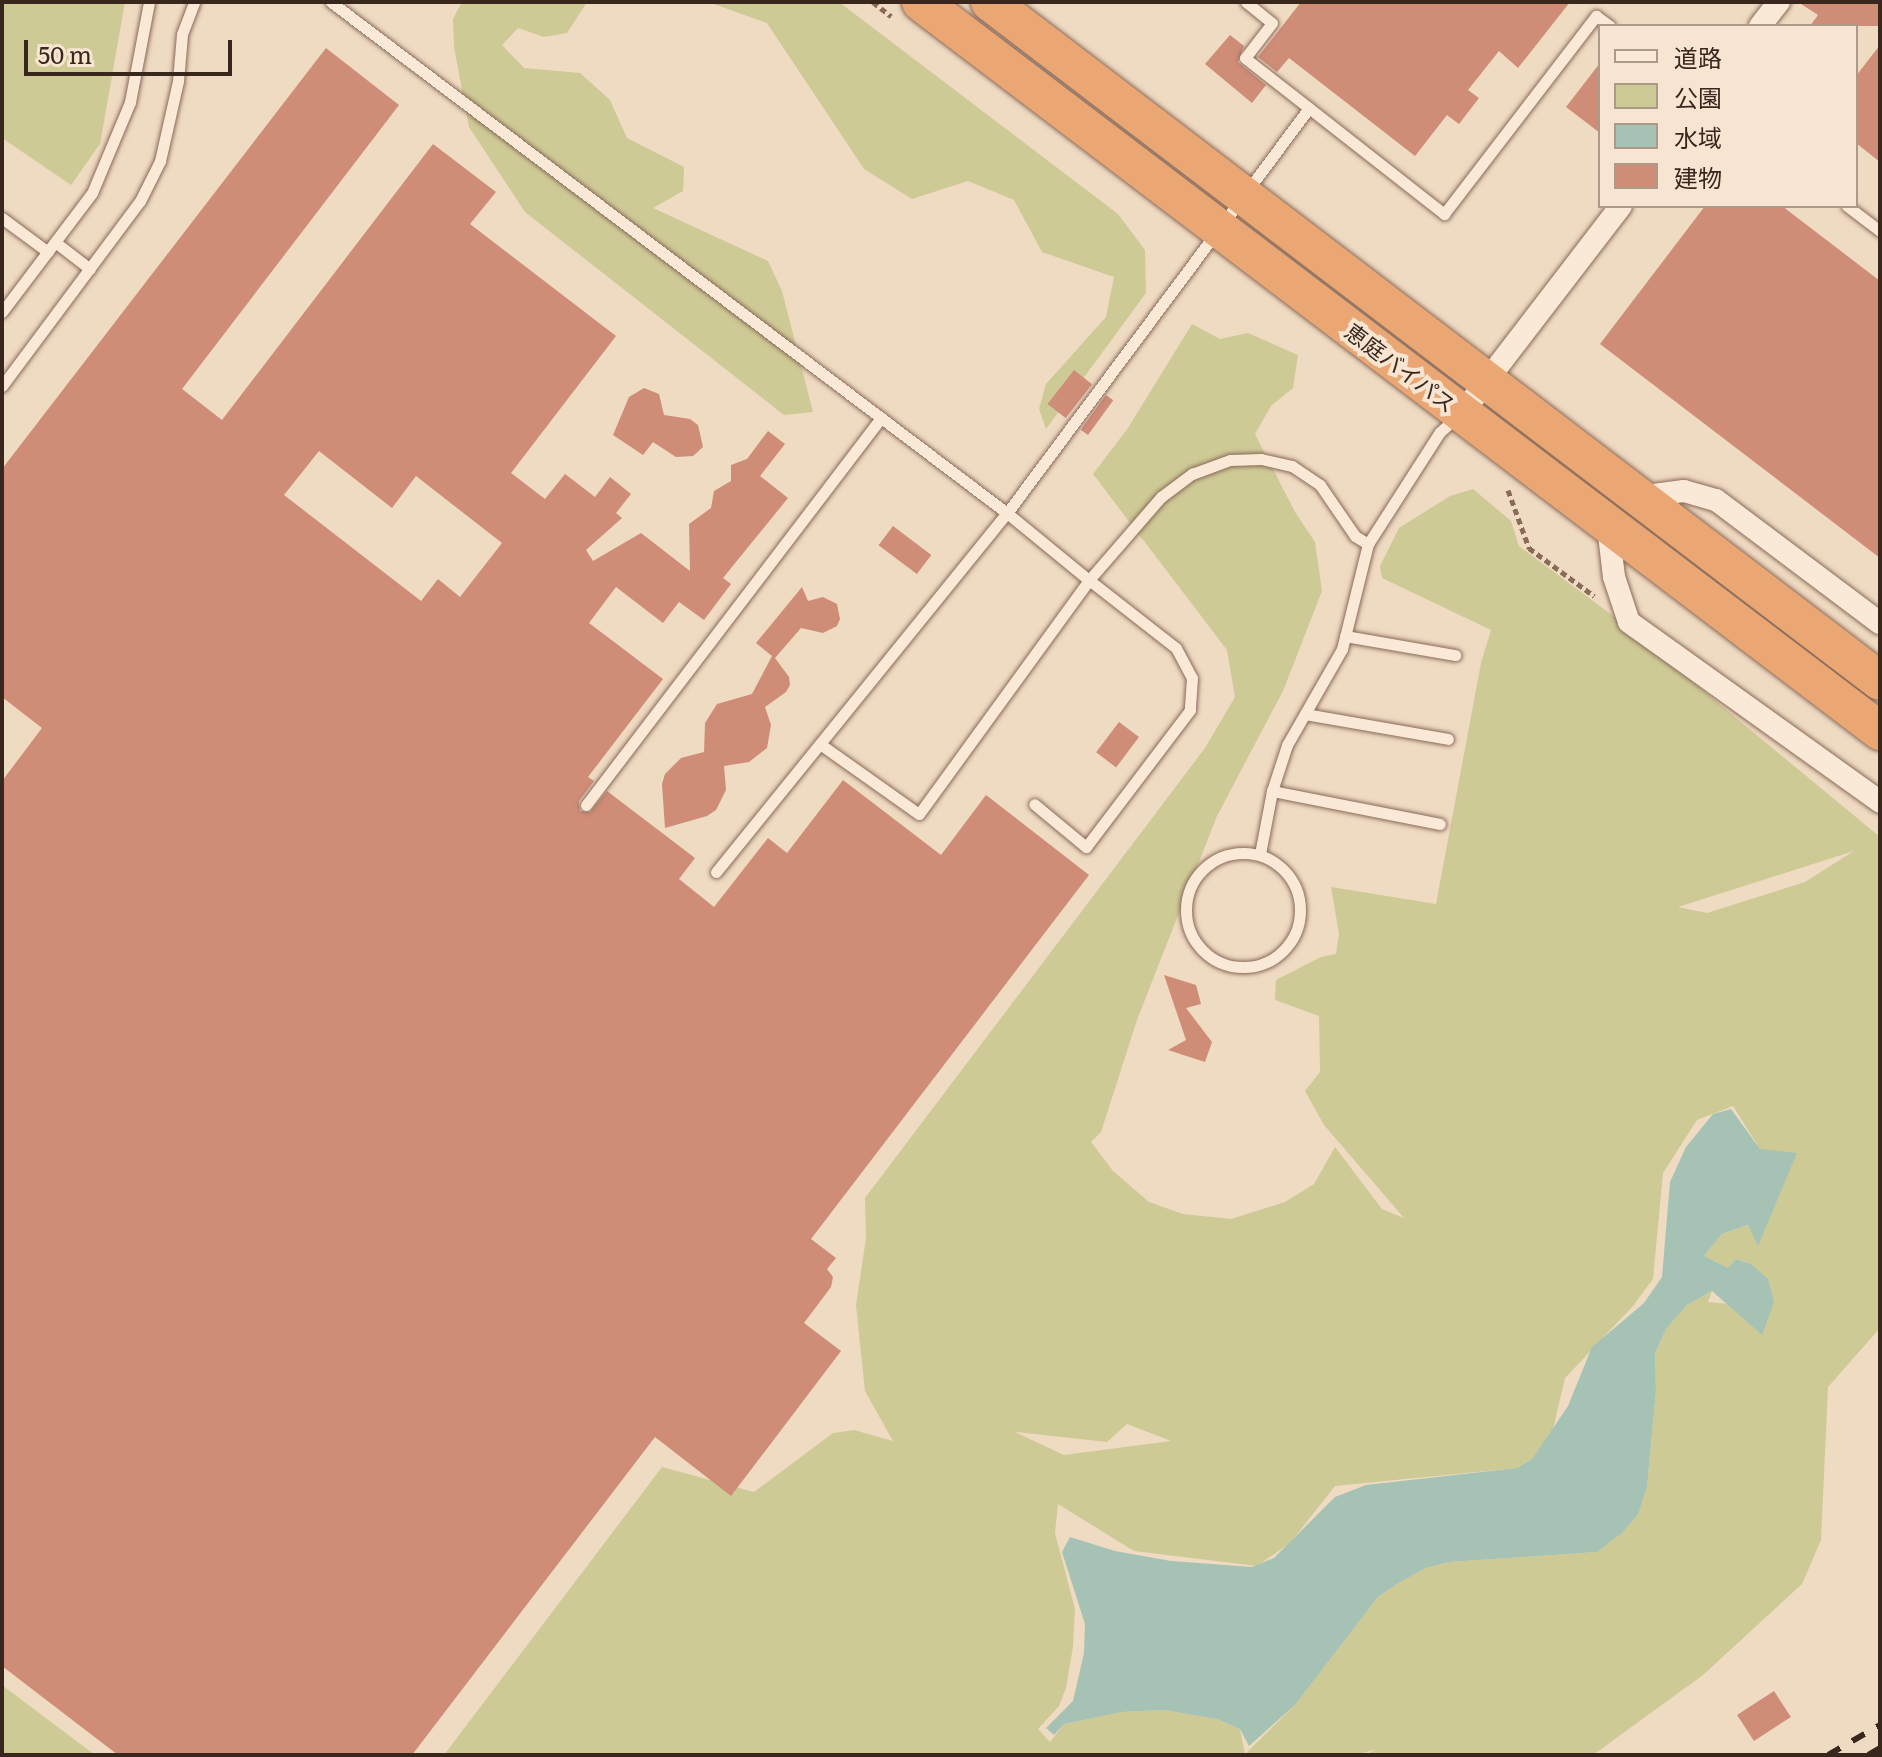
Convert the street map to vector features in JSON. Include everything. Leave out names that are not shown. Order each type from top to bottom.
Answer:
[{"type":"highway","name":"恵庭バイパス","points":[[921,2],[1880,731]]},
{"type":"highway","name":"恵庭バイパス","points":[[990,2],[1880,681]]},
{"type":"street","points":[[1762,24],[1779,2]]},
{"type":"street","points":[[1462,413],[1619,208]]},
{"type":"street","points":[[1636,497],[1684,491],[1716,500],[1880,623]]},
{"type":"street","points":[[1608,526],[1614,577],[1629,622],[1880,802]]},
{"type":"lane","points":[[2,312],[92,193],[130,102],[149,2]]},
{"type":"lane","points":[[2,386],[140,201],[160,161],[178,81],[182,34],[194,2]]},
{"type":"lane","points":[[331,2],[1007,513],[1176,648],[1192,678],[1190,710],[1086,847],[1034,804]]},
{"type":"lane","points":[[1246,2],[1272,23],[1245,58],[1444,214],[1596,16],[1607,24]]},
{"type":"lane","points":[[716,872],[1007,513],[1217,227],[1244,197],[1309,108]]},
{"type":"lane","points":[[1850,208],[1880,231]]},
{"type":"lane","points":[[2,218],[90,269]]},
{"type":"lane","points":[[1260,854],[1272,791],[1287,745],[1342,649],[1368,544],[1440,432],[1462,413]]},
{"type":"lane","points":[[586,805],[881,418]]},
{"type":"lane","points":[[820,744],[919,814],[1089,580],[1161,497],[1192,474],[1230,460],[1261,459],[1292,466],[1320,485],[1355,536],[1368,544]]},
{"type":"lane","points":[[1345,636],[1455,655]]},
{"type":"lane","points":[[1305,714],[1448,739]]},
{"type":"lane","points":[[1272,791],[1440,824]]},
{"type":"lane","points":[[1240,852],[1260,854],[1276,862],[1294,883],[1301,909],[1298,927],[1290,944],[1269,961],[1242,967],[1224,964],[1207,954],[1190,930],[1186,901],[1192,883],[1204,867],[1221,856],[1240,852]]},
{"type":"green space","points":[[2,2],[125,2],[100,144],[71,185],[2,138]]},
{"type":"green space","points":[[462,2],[587,2],[567,33],[544,37],[518,28],[502,45],[524,68],[580,73],[610,100],[627,138],[684,167],[683,191],[653,208],[768,261],[782,291],[813,412],[784,415],[525,212],[469,127],[454,47],[453,19]]},
{"type":"green space","points":[[708,2],[839,2],[1118,214],[1145,250],[1146,293],[1046,429],[1039,409],[1046,384],[1106,317],[1114,277],[1042,252],[1014,200],[968,181],[912,199],[864,169],[767,23]]},
{"type":"green space","points":[[1192,324],[1220,339],[1248,333],[1298,355],[1293,388],[1271,406],[1255,434],[1295,512],[1315,542],[1322,591],[1283,691],[1217,816],[1137,1020],[1101,1132],[1091,1142],[1113,1171],[1149,1202],[1183,1214],[1231,1219],[1285,1202],[1314,1184],[1335,1147],[1382,1209],[1404,1218],[1324,1125],[1305,1091],[1320,1072],[1319,1016],[1275,1000],[1276,980],[1321,957],[1336,954],[1339,934],[1331,887],[1436,904],[1481,663],[1491,630],[1382,578],[1380,566],[1399,528],[1450,496],[1473,489],[1511,521],[1519,546],[1608,612],[1880,837],[1880,1328],[1828,1387],[1821,1540],[1802,1584],[1703,1675],[1593,1755],[1365,1755],[1376,1749],[1357,1755],[444,1755],[662,1467],[754,1492],[833,1433],[854,1430],[893,1441],[865,1391],[856,1305],[866,1238],[865,1198],[1205,748],[1235,697],[1227,650],[1093,474],[1128,428]],"holes":[[[1854,851],[1805,882],[1707,913],[1678,907]],[[1733,1106],[1760,1149],[1759,1245],[1749,1225],[1722,1234],[1704,1256],[1728,1268],[1737,1259],[1751,1264],[1751,1306],[1708,1302],[1712,1291],[1687,1305],[1666,1329],[1655,1353],[1656,1391],[1647,1487],[1638,1515],[1622,1533],[1597,1552],[1449,1562],[1426,1568],[1403,1580],[1378,1597],[1295,1705],[1245,1754],[1240,1729],[1217,1719],[1164,1710],[1122,1712],[1064,1724],[1050,1742],[1038,1729],[1059,1706],[1066,1688],[1075,1609],[1055,1533],[1058,1504],[1134,1551],[1257,1566],[1290,1543],[1335,1486],[1517,1468],[1532,1459],[1553,1429],[1565,1378],[1633,1306],[1653,1279],[1663,1173],[1697,1120]],[[1127,1424],[1171,1441],[1064,1455],[1015,1432],[1107,1442]]]},
{"type":"green space","points":[[2,1685],[95,1755],[2,1755]]},
{"type":"water","points":[[1731,1109],[1760,1149],[1797,1153],[1758,1246],[1748,1225],[1722,1234],[1704,1256],[1728,1268],[1736,1259],[1751,1264],[1768,1279],[1774,1302],[1762,1335],[1712,1291],[1687,1305],[1666,1329],[1655,1353],[1656,1391],[1647,1487],[1638,1515],[1622,1533],[1597,1552],[1449,1562],[1426,1568],[1400,1582],[1378,1597],[1295,1705],[1249,1746],[1240,1729],[1217,1719],[1164,1710],[1122,1712],[1064,1724],[1054,1735],[1046,1728],[1073,1701],[1084,1653],[1085,1624],[1062,1552],[1070,1537],[1115,1551],[1171,1561],[1252,1567],[1274,1558],[1335,1497],[1366,1485],[1517,1468],[1532,1459],[1568,1406],[1592,1347],[1644,1303],[1662,1277],[1670,1182],[1686,1147],[1713,1114]]},
{"type":"building","points":[[1301,2],[1570,2],[1518,68],[1499,51],[1468,90],[1479,98],[1459,124],[1447,115],[1415,156],[1289,58],[1277,72],[1258,57]]},
{"type":"building","points":[[1798,2],[1880,2],[1880,26],[1811,24],[1818,15]]},
{"type":"building","points":[[1230,35],[1244,46],[1238,62],[1266,85],[1252,103],[1205,64]]},
{"type":"building","points":[[1880,45],[1880,162],[1858,145],[1858,73]]},
{"type":"building","points":[[326,48],[399,105],[182,389],[222,420],[433,144],[496,192],[470,224],[616,336],[511,473],[545,499],[565,474],[595,497],[610,477],[631,494],[616,513],[622,518],[586,550],[593,561],[641,533],[690,571],[689,524],[711,508],[714,491],[731,481],[731,465],[747,459],[768,431],[785,444],[760,476],[788,498],[723,578],[731,584],[704,620],[679,602],[663,623],[616,587],[589,623],[663,679],[588,777],[594,781],[579,801],[580,811],[590,812],[607,791],[695,858],[679,879],[714,907],[768,838],[787,853],[843,780],[941,855],[986,795],[1089,875],[811,1239],[836,1258],[827,1269],[833,1277],[831,1287],[804,1323],[841,1351],[731,1496],[655,1437],[412,1755],[118,1755],[2,1666],[2,781],[42,728],[2,697],[2,469]],"holes":[[[319,451],[392,508],[416,476],[502,543],[460,597],[438,579],[421,601],[284,495]]]},
{"type":"building","points":[[1598,66],[1598,131],[1566,107]]},
{"type":"building","points":[[1703,208],[1785,208],[1880,281],[1880,558],[1600,344]]},
{"type":"building","points":[[1074,370],[1092,384],[1066,418],[1048,404]]},
{"type":"building","points":[[644,388],[659,394],[664,415],[690,419],[698,425],[703,447],[693,456],[676,457],[653,442],[643,455],[613,435],[629,397]]},
{"type":"building","points":[[1106,395],[1113,400],[1088,435],[1081,430]]},
{"type":"building","points":[[893,526],[931,555],[917,574],[879,545]]},
{"type":"building","points":[[802,587],[808,601],[823,597],[837,604],[840,619],[837,626],[823,633],[801,628],[775,658],[789,677],[790,685],[786,692],[765,707],[771,725],[767,748],[749,762],[724,766],[726,790],[716,810],[707,816],[665,828],[662,784],[665,774],[681,758],[704,752],[705,723],[717,704],[752,694],[772,656],[756,643]]},
{"type":"building","points":[[1119,722],[1139,737],[1116,767],[1096,752]]},
{"type":"building","points":[[1164,975],[1196,985],[1201,1004],[1186,1008],[1212,1042],[1205,1062],[1168,1050],[1186,1040]]},
{"type":"building","points":[[1774,1691],[1791,1717],[1754,1741],[1737,1715]]},
{"type":"railway","points":[[1828,1755],[1880,1725]]},
{"type":"railway","points":[[1868,1755],[1880,1748]]}]
